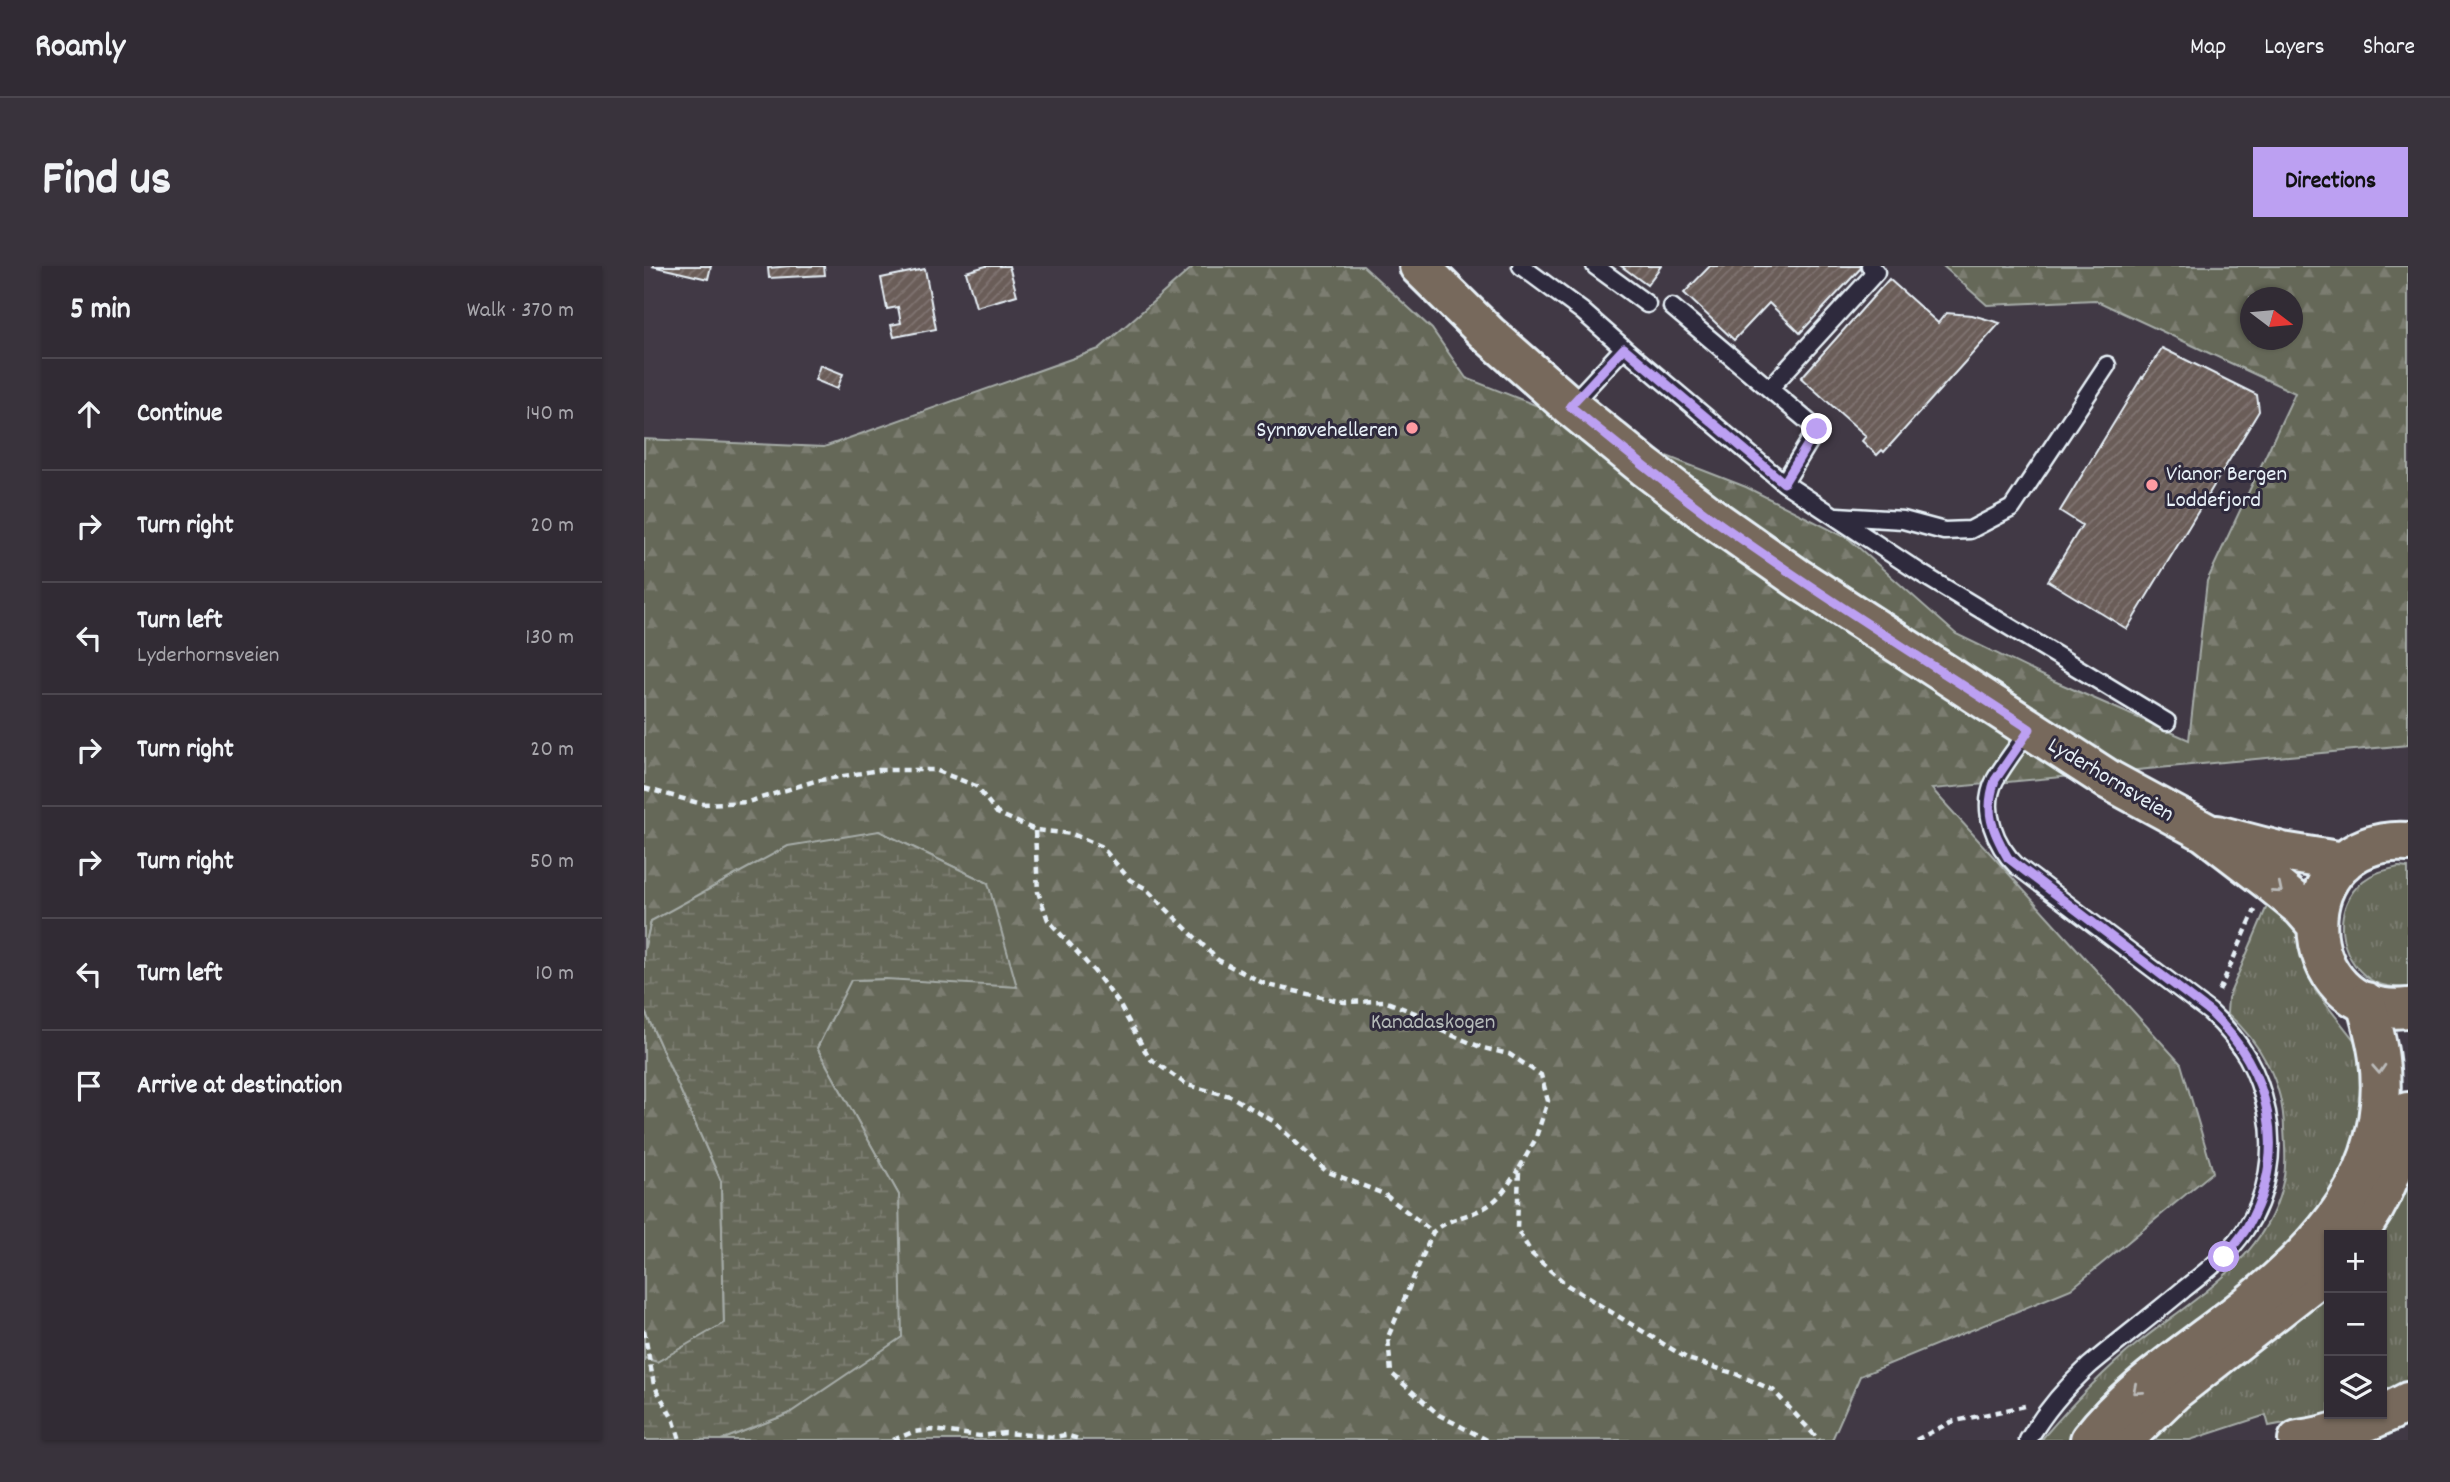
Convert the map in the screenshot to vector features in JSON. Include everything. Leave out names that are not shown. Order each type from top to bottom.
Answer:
[{"type":"main road","name":"Lyderhornsveien","points":[[1419,266],[1488,334],[1570,406],[1715,520],[1799,579],[2109,780],[2205,832],[2302,908],[2316,924]]},
{"type":"main road","name":"Lyderhornsveien","points":[[2205,832],[2282,852],[2344,862]]},
{"type":"main road","points":[[2408,842],[2384,843],[2362,850],[2344,862],[2329,880],[2319,901],[2316,924],[2322,956],[2329,971],[2352,994],[2382,1007],[2408,1008]]},
{"type":"main road","points":[[2090,1440],[2108,1417],[2138,1388],[2248,1306],[2312,1249],[2347,1203],[2372,1150],[2380,1095],[2379,1060],[2366,1002]]},
{"type":"main road","points":[[2359,1230],[2382,1196],[2401,1148],[2408,1112]]},
{"type":"main road","points":[[2123,1440],[2174,1391],[2324,1270]]},
{"type":"main road","points":[[2298,1440],[2365,1423],[2408,1402]]},
{"type":"lane","points":[[1521,266],[1582,311],[1784,483],[1922,574],[2167,722]]},
{"type":"lane","points":[[1595,266],[1647,304]]},
{"type":"lane","points":[[1770,388],[1875,272],[1870,266]]},
{"type":"lane","points":[[1672,307],[1817,429],[1784,483]]},
{"type":"lane","points":[[1570,406],[1624,348]]},
{"type":"lane","points":[[1834,516],[1903,520],[1944,531],[1970,530],[2012,508],[2107,365]]},
{"type":"lane","points":[[2028,1440],[2054,1404],[2087,1368],[2224,1257],[2246,1229],[2263,1193],[2271,1142],[2262,1086],[2244,1050],[2228,1029],[2210,1012],[2008,858],[1990,822],[1992,790],[1995,780],[2030,729]]},
{"type":"path","points":[[644,788],[702,804],[748,802],[815,781],[879,770],[935,770],[976,786],[997,813],[1035,831],[1072,834],[1101,846],[1130,880],[1145,888],[1217,960],[1268,985],[1344,1002],[1384,1001],[1418,1014],[1442,1031],[1483,1048],[1509,1054],[1541,1075],[1548,1101],[1535,1140],[1519,1169],[1494,1201],[1472,1213],[1444,1222],[1433,1233],[1388,1337],[1391,1373],[1439,1415],[1486,1440]]},
{"type":"path","points":[[1035,831],[1038,892],[1048,920],[1118,1002],[1149,1058],[1187,1085],[1230,1096],[1273,1121],[1326,1171],[1384,1194],[1433,1233]]},
{"type":"path","points":[[2210,1012],[2256,908]]},
{"type":"path","points":[[1519,1169],[1517,1229],[1532,1254],[1567,1285],[1688,1359],[1737,1374],[1773,1390],[1819,1440]]},
{"type":"path","points":[[644,1330],[654,1385],[674,1422],[680,1440]]},
{"type":"path","points":[[1916,1440],[1951,1422],[2018,1407],[2054,1404]]},
{"type":"path","points":[[893,1440],[913,1432],[933,1430],[980,1436],[1005,1433],[1054,1437],[1066,1435],[1082,1440]]},
{"type":"green space","name":"Kanadaskogen","points":[[1194,266],[1363,266],[1432,329],[1466,378],[1746,487],[1849,539],[1956,634],[2054,681],[2189,740],[2207,581],[2295,393],[2095,300],[1987,305],[1943,266],[2408,266],[2408,745],[1932,789],[2181,1064],[2213,1172],[2071,1289],[1860,1376],[1832,1440],[721,1440],[788,1414],[899,1195],[817,1048],[850,980],[886,979],[988,883],[879,831],[651,921],[644,951],[644,439],[824,447],[1099,349]]},
{"type":"green space","points":[[879,831],[988,883],[1017,987],[886,979],[851,980],[817,1048],[899,1195],[902,1337],[788,1414],[721,1440],[644,1440],[644,1358],[657,1362],[724,1323],[721,1181],[644,1009],[644,951],[651,921],[788,846]]},
{"type":"green space","points":[[2399,867],[2408,868],[2408,987],[2393,987],[2371,980],[2351,959],[2342,932],[2346,904],[2353,892],[2371,875]]},
{"type":"green space","points":[[2267,906],[2280,910],[2297,932],[2315,990],[2354,1040],[2363,1066],[2363,1111],[2351,1162],[2327,1203],[2290,1246],[2078,1428],[2069,1440],[2041,1440],[2112,1365],[2224,1276],[2260,1236],[2273,1212],[2284,1179],[2283,1111],[2274,1080],[2260,1051],[2227,1013],[2228,998]]},
{"type":"green space","points":[[644,1009],[721,1181],[724,1324],[657,1362],[644,1358]]},
{"type":"green space","points":[[2408,1174],[2408,1381],[2387,1395],[2387,1230],[2380,1230]]},
{"type":"green space","points":[[2324,1291],[2324,1416],[2269,1426],[2266,1415],[2190,1440],[2147,1440],[2184,1402]]},
{"type":"building","points":[[652,266],[711,266],[708,279]]},
{"type":"building","points":[[824,266],[825,275],[769,278],[768,268]]},
{"type":"building","points":[[986,266],[1009,266],[1017,295],[976,307],[966,272]]},
{"type":"building","points":[[1621,266],[1661,266],[1647,285]]},
{"type":"building","points":[[1710,266],[1862,267],[1800,333],[1769,303],[1734,340],[1684,293]]},
{"type":"building","points":[[925,269],[936,329],[894,337],[891,325],[901,323],[898,307],[887,309],[881,278]]},
{"type":"building","points":[[1889,279],[1938,323],[1946,313],[1972,315],[2000,323],[1884,452],[1882,450],[1877,455],[1862,441],[1866,436],[1801,378]]},
{"type":"building","points":[[2162,348],[2257,395],[2259,411],[2127,629],[2048,581],[2082,525],[2060,511]]},
{"type":"building","points":[[820,365],[843,374],[837,389],[815,380]]},
{"type":"place","name":"Synnøvehelleren","points":[[1412,428]]},
{"type":"place","name":"Vianor Bergen Loddefjord","points":[[2152,485]]},
{"type":"route","points":[[1817,429],[1784,483],[1624,348],[1570,406],[1715,520],[1799,579],[2030,729],[1995,780],[1992,790],[1990,822],[2008,858],[2210,1012],[2244,1050],[2262,1086],[2271,1142],[2263,1193],[2246,1229],[2224,1257]]}]
